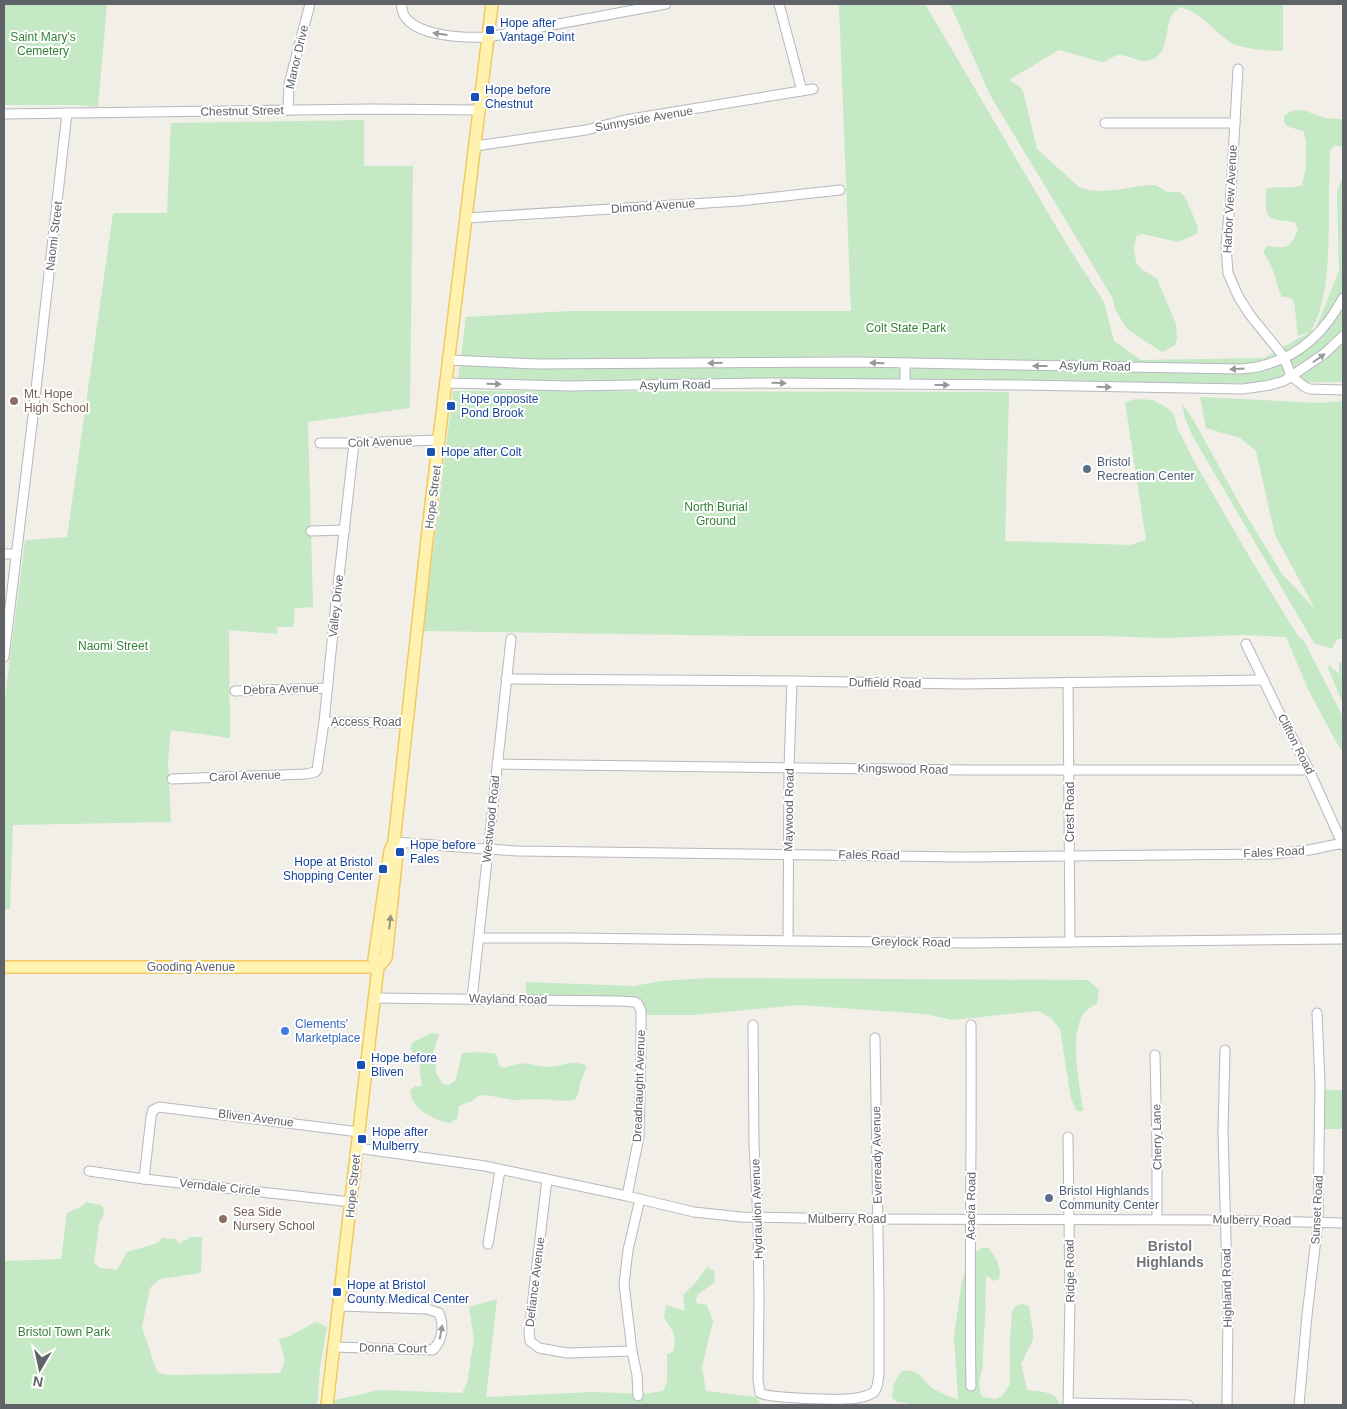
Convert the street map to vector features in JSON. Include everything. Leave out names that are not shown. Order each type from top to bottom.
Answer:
[{"type":"main road","name":"Hope Street","points":[[328,1405],[378,967],[386,958],[397,851],[394,842],[430,512],[492,4]]},
{"type":"main road","name":"Gooding Avenue","points":[[4,967],[378,967]]},
{"type":"street","name":"Manor Drive","points":[[288,110],[289,84],[310,4]]},
{"type":"street","points":[[401,4],[404,16],[416,27],[425,31],[468,38],[488,37],[666,4]]},
{"type":"street","points":[[779,4],[802,91]]},
{"type":"street","name":"Harbor View Avenue","points":[[1238,69],[1226,246],[1228,273],[1238,296],[1250,315],[1284,357],[1291,376]]},
{"type":"street","name":"Sunnyside Avenue","points":[[475,146],[586,130],[625,120],[813,89]]},
{"type":"street","name":"Chestnut Street","points":[[4,114],[372,109],[480,110]]},
{"type":"street","name":"Naomi Street","points":[[4,656],[67,113]]},
{"type":"street","points":[[1105,123],[1235,123]]},
{"type":"street","name":"Dimond Avenue","points":[[466,218],[739,201],[840,190]]},
{"type":"street","points":[[1284,357],[1301,348],[1326,325],[1343,298]]},
{"type":"street","points":[[1343,336],[1324,354],[1291,376],[1310,389],[1343,390]]},
{"type":"street","name":"Asylum Road","points":[[449,360],[547,364],[905,363],[1240,369],[1264,366],[1284,357]]},
{"type":"street","points":[[905,363],[905,384]]},
{"type":"street","name":"Asylum Road","points":[[446,383],[570,386],[771,383],[905,384],[1243,389],[1277,383],[1291,376]]},
{"type":"street","name":"Colt Avenue","points":[[320,443],[440,440]]},
{"type":"street","name":"Valley Drive","points":[[317,770],[324,722],[354,443]]},
{"type":"street","points":[[311,531],[345,530]]},
{"type":"street","points":[[4,554],[16,554]]},
{"type":"street","name":"Westwood Road","points":[[472,999],[511,640]]},
{"type":"street","name":"Clifton Road","points":[[1246,644],[1309,770],[1343,844]]},
{"type":"street","name":"Duffield Road","points":[[506,678],[792,680],[963,684],[1264,680]]},
{"type":"street","name":"Maywood Road","points":[[788,940],[789,768],[792,680]]},
{"type":"street","name":"Crest Road","points":[[1068,682],[1070,942]]},
{"type":"street","name":"Debra Avenue","points":[[235,691],[327,688]]},
{"type":"street","name":"Access Road","points":[[324,722],[407,723]]},
{"type":"street","name":"Kingswood Road","points":[[497,764],[789,768],[1309,770]]},
{"type":"street","name":"Carol Avenue","points":[[172,779],[306,774],[317,770]]},
{"type":"street","name":"Fales Road","points":[[394,842],[489,850],[962,858],[1274,854],[1343,844]]},
{"type":"street","name":"Greylock Road","points":[[479,938],[969,943],[1343,939]]},
{"type":"street","name":"Wayland Road","points":[[375,998],[620,1001],[635,1002],[639,1006]]},
{"type":"street","name":"Dreadnaught Avenue","points":[[627,1196],[639,1137],[641,1048],[641,1011],[639,1006]]},
{"type":"street","name":"Sunset Road","points":[[1299,1405],[1318,1222],[1320,1083],[1317,1013]]},
{"type":"street","name":"Hydraulion Avenue","points":[[753,1025],[754,1145],[758,1218],[758,1380],[760,1393],[777,1397],[846,1399],[860,1397],[873,1392]]},
{"type":"street","name":"Acacia Road","points":[[971,1025],[971,1386]]},
{"type":"street","name":"Everready Avenue","points":[[873,1392],[877,1386],[879,1374],[875,1038]]},
{"type":"street","name":"Highland Road","points":[[1225,1050],[1223,1132],[1228,1312],[1227,1405]]},
{"type":"street","name":"Cherry Lane","points":[[1155,1055],[1157,1219]]},
{"type":"street","name":"Bliven Avenue","points":[[144,1179],[152,1110],[162,1107],[359,1132]]},
{"type":"street","name":"Ridge Road","points":[[1068,1137],[1070,1300],[1068,1404]]},
{"type":"street","name":"Mulberry Road","points":[[357,1148],[500,1170],[694,1212],[717,1215],[758,1218],[1157,1219],[1343,1223]]},
{"type":"street","points":[[488,1244],[500,1170]]},
{"type":"street","name":"Verndale Circle","points":[[90,1171],[144,1179],[351,1202]]},
{"type":"street","name":"Defiance Avenue","points":[[547,1179],[529,1332],[530,1341],[539,1348],[567,1353],[632,1351]]},
{"type":"street","points":[[638,1396],[637,1375],[632,1351],[624,1284],[628,1250],[640,1199]]},
{"type":"street","name":"Donna Court","points":[[334,1347],[433,1350],[439,1342],[442,1328],[439,1313],[427,1309],[339,1306]]},
{"type":"street","points":[[1068,1404],[1188,1405]]},
{"type":"green space","name":"Saint Mary's Cemetery","points":[[4,4],[107,4],[98,107],[76,105],[4,105]]},
{"type":"green space","name":"Colt State Park","points":[[839,4],[925,4],[1067,245],[1104,302],[1114,341],[1141,360],[1264,358],[1310,332],[1298,336],[1294,301],[1289,297],[1282,297],[1273,270],[1263,251],[1267,246],[1287,246],[1293,240],[1298,229],[1295,222],[1277,220],[1269,216],[1266,207],[1266,189],[1302,185],[1306,165],[1305,136],[1303,131],[1289,127],[1284,123],[1284,116],[1289,112],[1299,110],[1325,118],[1343,119],[1343,147],[1335,145],[1330,150],[1326,277],[1321,305],[1311,331],[1315,330],[1339,271],[1337,191],[1343,177],[1343,382],[457,388],[466,317],[569,311],[851,311]]},
{"type":"green space","points":[[950,4],[1283,4],[1283,51],[1256,49],[1230,42],[1200,17],[1187,9],[1179,7],[1170,19],[1164,46],[1157,57],[1142,61],[1120,55],[1102,62],[1059,50],[1009,80],[1023,91],[1037,149],[1079,187],[1087,190],[1104,191],[1156,185],[1167,192],[1180,192],[1185,197],[1198,227],[1197,234],[1178,242],[1143,234],[1136,236],[1134,249],[1136,262],[1140,268],[1157,279],[1176,324],[1177,338],[1175,345],[1162,352],[1127,329],[1116,311],[1112,297],[990,95]]},
{"type":"green space","points":[[364,120],[364,166],[413,166],[410,408],[308,422],[313,607],[295,608],[293,627],[277,627],[277,634],[229,630],[230,738],[171,730],[168,760],[171,822],[13,825],[10,909],[4,910],[4,705],[25,540],[67,537],[113,213],[167,213],[171,123]]},
{"type":"green space","name":"North Burial Ground","points":[[453,391],[1009,392],[1005,541],[1130,545],[1146,540],[1125,402],[1136,399],[1153,400],[1174,414],[1177,427],[1195,463],[1253,563],[1298,636],[1304,641],[1343,717],[1343,752],[1308,689],[1286,637],[1243,635],[1165,638],[1102,636],[750,636],[423,631]]},
{"type":"green space","points":[[1200,397],[1320,403],[1343,401],[1343,639],[1337,639],[1332,649],[1314,643],[1192,435],[1185,418],[1182,403],[1282,574],[1315,609],[1275,535],[1256,451],[1240,438],[1206,428]]},
{"type":"green space","points":[[1342,662],[1343,704],[1328,668],[1329,665],[1339,674],[1339,663]]},
{"type":"green space","points":[[708,978],[1088,980],[1099,990],[1097,1004],[1084,1013],[1079,1023],[1077,1034],[1076,1061],[1083,1111],[1077,1111],[1071,1099],[1060,1029],[1051,1018],[1038,1011],[953,1020],[925,1014],[798,1005],[693,1015],[645,1015],[641,1000],[527,997],[525,982],[634,986],[662,981]]},
{"type":"green space","points":[[432,1033],[439,1034],[433,1053],[433,1060],[436,1066],[436,1073],[443,1084],[449,1085],[455,1081],[462,1053],[482,1052],[496,1054],[500,1067],[529,1064],[551,1067],[578,1063],[587,1067],[575,1100],[514,1100],[485,1095],[478,1096],[472,1101],[459,1106],[457,1119],[450,1123],[436,1119],[419,1108],[410,1090],[415,1086],[422,1086],[420,1059],[410,1049],[413,1042]]},
{"type":"green space","points":[[1323,1090],[1342,1090],[1342,1129],[1324,1129]]},
{"type":"green space","name":"Bristol Town Park","points":[[86,1202],[103,1207],[104,1214],[99,1224],[94,1263],[100,1268],[117,1270],[127,1252],[158,1243],[162,1238],[176,1239],[179,1244],[191,1237],[202,1237],[201,1273],[160,1279],[150,1288],[142,1327],[157,1372],[171,1375],[280,1373],[285,1361],[279,1339],[290,1336],[315,1322],[327,1327],[320,1368],[317,1405],[4,1405],[4,1261],[61,1259],[67,1213]]},
{"type":"green space","points":[[982,1248],[989,1248],[998,1263],[1000,1274],[999,1279],[993,1281],[987,1275],[986,1281],[983,1362],[979,1383],[982,1397],[996,1399],[1002,1396],[1010,1384],[1012,1313],[1015,1306],[1022,1304],[1029,1306],[1033,1333],[1033,1340],[1021,1364],[1027,1390],[1051,1394],[1058,1400],[1060,1405],[918,1405],[897,1402],[892,1397],[894,1383],[902,1371],[917,1373],[934,1389],[958,1400],[954,1336],[962,1280],[976,1252]]},
{"type":"green space","points":[[707,1267],[714,1271],[715,1282],[697,1295],[696,1303],[707,1305],[713,1321],[702,1367],[706,1391],[756,1397],[760,1403],[759,1405],[330,1405],[330,1401],[380,1390],[462,1393],[467,1383],[474,1339],[469,1307],[497,1299],[486,1397],[593,1392],[643,1394],[663,1391],[667,1381],[667,1354],[673,1352],[675,1341],[673,1332],[664,1317],[666,1305],[685,1311],[683,1295],[697,1281]]},
{"type":"place","name":"Hope after Vantage Point","points":[[490,30]]},
{"type":"place","name":"Hope before Chestnut","points":[[475,97]]},
{"type":"place","name":"Mt. Hope High School","points":[[14,401]]},
{"type":"place","name":"Hope opposite Pond Brook","points":[[451,406]]},
{"type":"place","name":"Hope after Colt","points":[[431,452]]},
{"type":"place","name":"Bristol Recreation Center","points":[[1087,469]]},
{"type":"place","name":"Hope before Fales","points":[[400,852]]},
{"type":"place","name":"Hope at Bristol Shopping Center","points":[[383,869]]},
{"type":"place","name":"Clements' Marketplace","points":[[285,1031]]},
{"type":"place","name":"Hope before Bliven","points":[[361,1065]]},
{"type":"place","name":"Hope after Mulberry","points":[[362,1139]]},
{"type":"place","name":"Bristol Highlands Community Center","points":[[1049,1198]]},
{"type":"place","name":"Sea Side Nursery School","points":[[223,1219]]},
{"type":"place","name":"Hope at Bristol County Medical Center","points":[[337,1292]]},
{"type":"district","name":"Bristol Highlands","points":[[1170,1254]]}]
